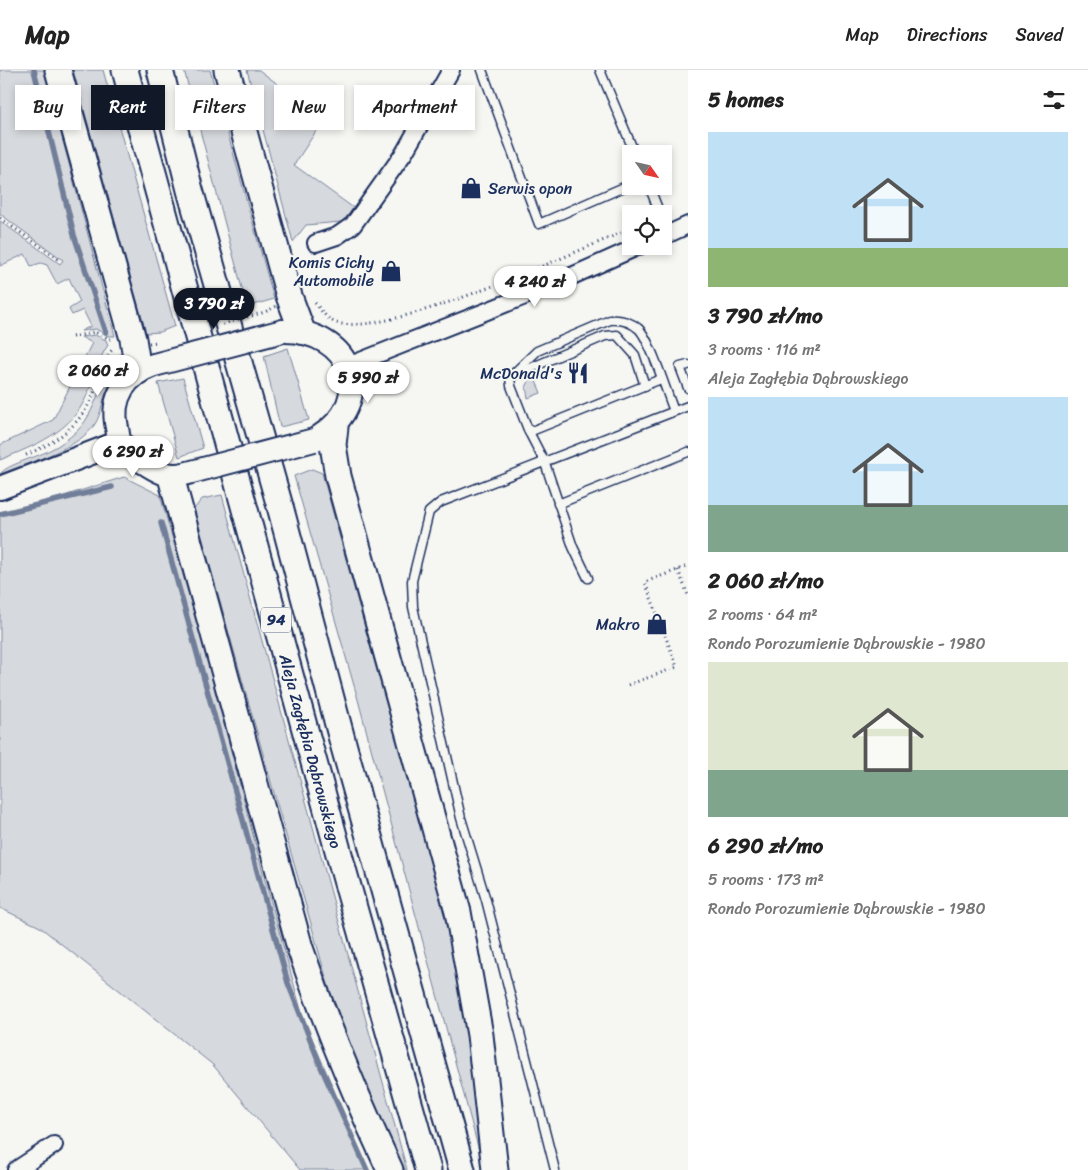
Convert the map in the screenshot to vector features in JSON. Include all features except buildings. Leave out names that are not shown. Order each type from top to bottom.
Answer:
[{"type":"main road","points":[[58,70],[133,342],[146,367]]},
{"type":"main road","name":"Aleja Zagłębia Dąbrowskiego","points":[[125,70],[345,876],[428,1170]]},
{"type":"main road","name":"Aleja Zagłębia Dąbrowskiego","points":[[160,70],[190,190],[281,510],[344,747],[462,1170]]},
{"type":"main road","points":[[228,70],[283,301],[293,331]]},
{"type":"main road","points":[[324,433],[333,445],[338,476],[458,912],[480,1035],[495,1170]]},
{"type":"main road","points":[[177,475],[300,948],[325,1022],[351,1085],[390,1170]]},
{"type":"street","points":[[316,243],[337,236],[353,225],[404,153],[451,70]]},
{"type":"street","points":[[672,229],[688,225]]},
{"type":"street","points":[[348,366],[545,288],[622,254]]},
{"type":"street","points":[[293,331],[332,344],[348,366],[351,397],[344,416],[324,433],[177,475],[135,457],[120,442],[115,405],[128,380],[146,367],[293,331]]},
{"type":"street","points":[[0,488],[120,442]]},
{"type":"street","points":[[16,1170],[54,1145]]},
{"type":"lane","points":[[482,70],[539,224],[622,188]]},
{"type":"lane","points":[[600,70],[631,145]]},
{"type":"lane","points":[[510,377],[536,351],[610,320],[618,320],[633,325],[643,335],[674,412]]},
{"type":"lane","points":[[510,377],[605,336],[617,334],[635,356],[645,386]]},
{"type":"lane","points":[[688,365],[680,367],[688,388]]},
{"type":"lane","points":[[510,377],[511,386],[529,432],[545,463],[558,504],[588,578]]},
{"type":"lane","points":[[529,432],[661,379]]},
{"type":"lane","points":[[555,1170],[486,900],[460,818],[413,607],[412,581],[429,512],[441,502],[688,406]]},
{"type":"lane","points":[[558,504],[688,452]]},
{"type":"path","points":[[0,218],[60,260]]},
{"type":"path","points":[[283,301],[301,294],[310,298],[327,318],[335,322],[355,324],[382,322],[470,294],[622,233]]},
{"type":"path","points":[[72,337],[95,332],[116,342],[133,342]]},
{"type":"path","points":[[17,458],[51,443],[71,428],[93,395],[106,357],[133,342]]},
{"type":"path","points":[[628,685],[676,667],[645,582],[688,566]]},
{"type":"path","points":[[678,570],[688,595]]},
{"type":"shaded area","points":[[0,70],[44,70],[48,85],[15,85],[15,130],[60,130],[115,336],[108,336],[96,329],[81,331],[91,326],[83,310],[72,315],[69,309],[80,302],[69,278],[57,284],[47,265],[41,263],[31,266],[25,254],[0,266],[0,221],[60,264],[63,260],[0,214]]},
{"type":"shaded area","points":[[73,70],[103,70],[107,85],[91,85],[91,130],[120,130],[175,326],[160,332],[146,333],[81,99],[81,85],[77,85]]},
{"type":"shaded area","points":[[184,70],[210,70],[214,85],[188,85]]},
{"type":"shaded area","points":[[247,70],[259,70],[279,85],[274,85],[274,130],[317,130],[294,165],[355,209],[341,222],[306,225],[293,242],[263,130],[264,85],[251,85]]},
{"type":"shaded area","points":[[200,130],[227,130],[274,299],[247,307]]},
{"type":"shaded area","points":[[95,335],[106,340],[108,345],[101,357],[87,395],[72,419],[39,443],[0,460],[0,445],[53,420],[92,343],[81,337]]},
{"type":"shaded area","points":[[288,348],[309,420],[280,427],[264,356]]},
{"type":"shaded area","points":[[126,350],[122,366],[106,392],[101,411],[88,433],[52,454],[0,474],[8,467],[56,447],[77,431],[91,410],[111,365]]},
{"type":"shaded area","points":[[533,374],[541,393],[528,398],[526,387]]},
{"type":"shaded area","points":[[183,378],[203,448],[179,457],[158,383]]},
{"type":"shaded area","points":[[312,469],[322,473],[459,965],[474,1063],[479,1151],[357,696],[294,476]]},
{"type":"shaded area","points":[[124,477],[160,495],[203,644],[303,1017],[368,1170],[300,1170],[213,1065],[40,927],[0,908],[0,516]]},
{"type":"shaded area","points":[[222,495],[407,1170],[405,1170],[368,1090],[331,995],[194,509],[202,499]]},
{"type":"waterway","points":[[34,70],[74,235],[106,332]]},
{"type":"waterway","points":[[0,514],[112,487]]},
{"type":"waterway","points":[[161,523],[288,983],[321,1067],[367,1170]]},
{"type":"place","name":"Serwis opon","points":[[471,188]]},
{"type":"place","name":"Komis Cichy Automobile","points":[[391,271]]},
{"type":"place","name":"McDonald's","points":[[578,373]]},
{"type":"place","name":"Makro","points":[[657,624]]}]
